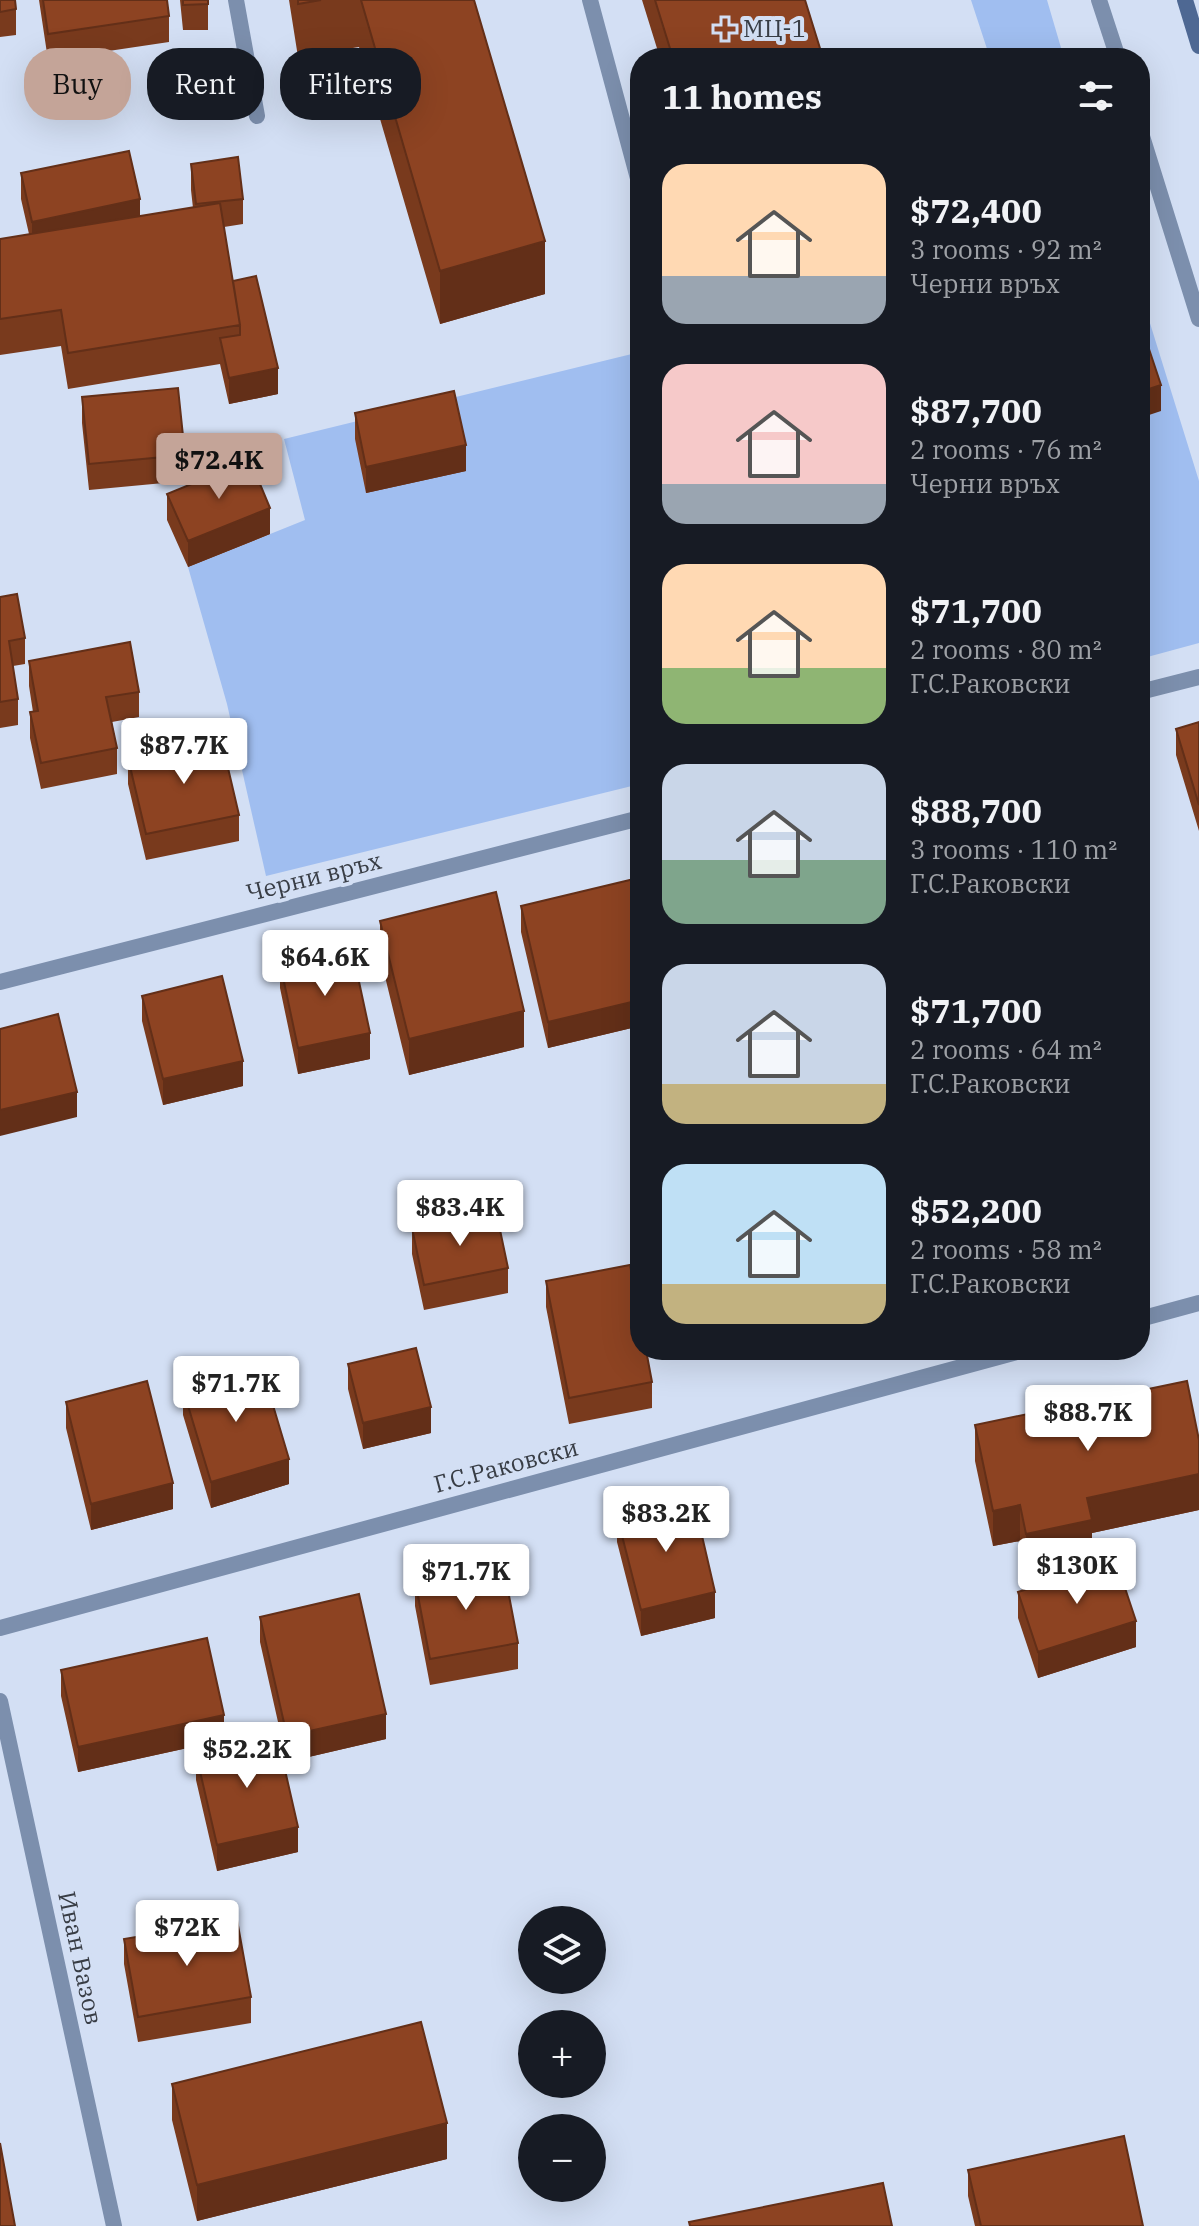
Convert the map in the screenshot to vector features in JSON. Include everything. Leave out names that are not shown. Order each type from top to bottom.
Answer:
[{"type":"main road","points":[[1185,0],[1199,46]]},
{"type":"street","points":[[236,0],[245,48]]},
{"type":"street","points":[[590,0],[630,149]]},
{"type":"street","points":[[1099,0],[1115,48]]},
{"type":"street","points":[[1150,162],[1199,319]]},
{"type":"street","points":[[1150,689],[1199,677]]},
{"type":"street","name":"Черни връх","points":[[0,982],[630,821]]},
{"type":"street","points":[[1150,1316],[1199,1303]]},
{"type":"street","name":"Г.С.Раковски","points":[[0,1628],[987,1360]]},
{"type":"street","name":"Иван Вазов","points":[[0,1701],[114,2226]]},
{"type":"shaded area","points":[[971,0],[1047,0],[1061,48],[987,48]]},
{"type":"shaded area","points":[[1150,323],[1199,481],[1199,643],[1150,656]]},
{"type":"shaded area","points":[[630,354],[630,786],[266,876],[227,704],[188,567],[305,520],[284,439]]},
{"type":"building","points":[[0,0],[15,0],[16,9],[0,12]]},
{"type":"building","points":[[43,0],[167,0],[169,16],[48,34]]},
{"type":"building","points":[[183,0],[208,0],[208,4],[183,5]]},
{"type":"building","points":[[298,0],[321,0],[298,4]]},
{"type":"building","points":[[361,0],[474,0],[545,241],[440,271],[396,120],[421,120],[421,48],[375,48]]},
{"type":"building","name":"МЦ-1","points":[[655,0],[805,0],[820,48],[670,48]]},
{"type":"building","points":[[129,151],[140,199],[32,222],[21,173]]},
{"type":"building","points":[[238,157],[243,199],[196,204],[191,164]]},
{"type":"building","points":[[220,203],[240,325],[68,353],[61,310],[0,319],[0,239]]},
{"type":"building","points":[[256,276],[278,368],[229,378],[220,338],[240,335],[233,281]]},
{"type":"building","points":[[1150,352],[1161,385],[1150,389]]},
{"type":"building","points":[[178,388],[185,455],[89,464],[82,397]]},
{"type":"building","points":[[454,391],[466,445],[366,467],[355,413]]},
{"type":"building","points":[[250,460],[270,508],[188,541],[167,494]]},
{"type":"building","points":[[17,594],[25,638],[9,641],[18,699],[0,702],[0,597]]},
{"type":"building","points":[[130,642],[139,692],[106,697],[117,748],[41,763],[30,712],[38,711],[29,661]]},
{"type":"building","points":[[1199,722],[1199,805],[1176,729]]},
{"type":"building","points":[[221,738],[239,815],[146,834],[128,758]]},
{"type":"building","points":[[630,880],[630,1002],[548,1022],[521,906]]},
{"type":"building","points":[[496,892],[524,1011],[409,1039],[380,921]]},
{"type":"building","points":[[352,949],[370,1033],[298,1048],[280,963]]},
{"type":"building","points":[[222,976],[243,1061],[163,1079],[142,996]]},
{"type":"building","points":[[58,1014],[77,1092],[0,1110],[0,1029]]},
{"type":"building","points":[[496,1211],[508,1268],[424,1285],[412,1228]]},
{"type":"building","points":[[630,1265],[630,1360],[648,1360],[652,1382],[569,1398],[546,1281]]},
{"type":"building","points":[[416,1348],[431,1407],[363,1423],[348,1364]]},
{"type":"building","points":[[261,1365],[289,1459],[211,1482],[183,1389]]},
{"type":"building","points":[[147,1381],[173,1483],[91,1504],[66,1402]]},
{"type":"building","points":[[1187,1381],[1199,1440],[1199,1474],[1087,1498],[1092,1520],[1026,1534],[1020,1505],[993,1511],[975,1425]]},
{"type":"building","points":[[693,1497],[715,1592],[641,1610],[617,1516]]},
{"type":"building","points":[[1116,1561],[1136,1621],[1038,1652],[1018,1592]]},
{"type":"building","points":[[503,1564],[518,1643],[430,1659],[415,1580]]},
{"type":"building","points":[[359,1594],[386,1714],[287,1736],[260,1617]]},
{"type":"building","points":[[207,1638],[224,1715],[78,1747],[61,1670]]},
{"type":"building","points":[[277,1735],[298,1827],[217,1845],[196,1754]]},
{"type":"building","points":[[237,1920],[251,1997],[138,2017],[124,1939]]},
{"type":"building","points":[[421,2022],[447,2123],[197,2185],[172,2084]]},
{"type":"building","points":[[1124,2136],[1143,2226],[981,2226],[968,2170]]},
{"type":"building","points":[[0,2143],[15,2226],[0,2226]]},
{"type":"building","points":[[883,2183],[892,2226],[690,2226],[689,2222]]},
{"type":"place","name":"МЦ-1","points":[[725,29]]}]
